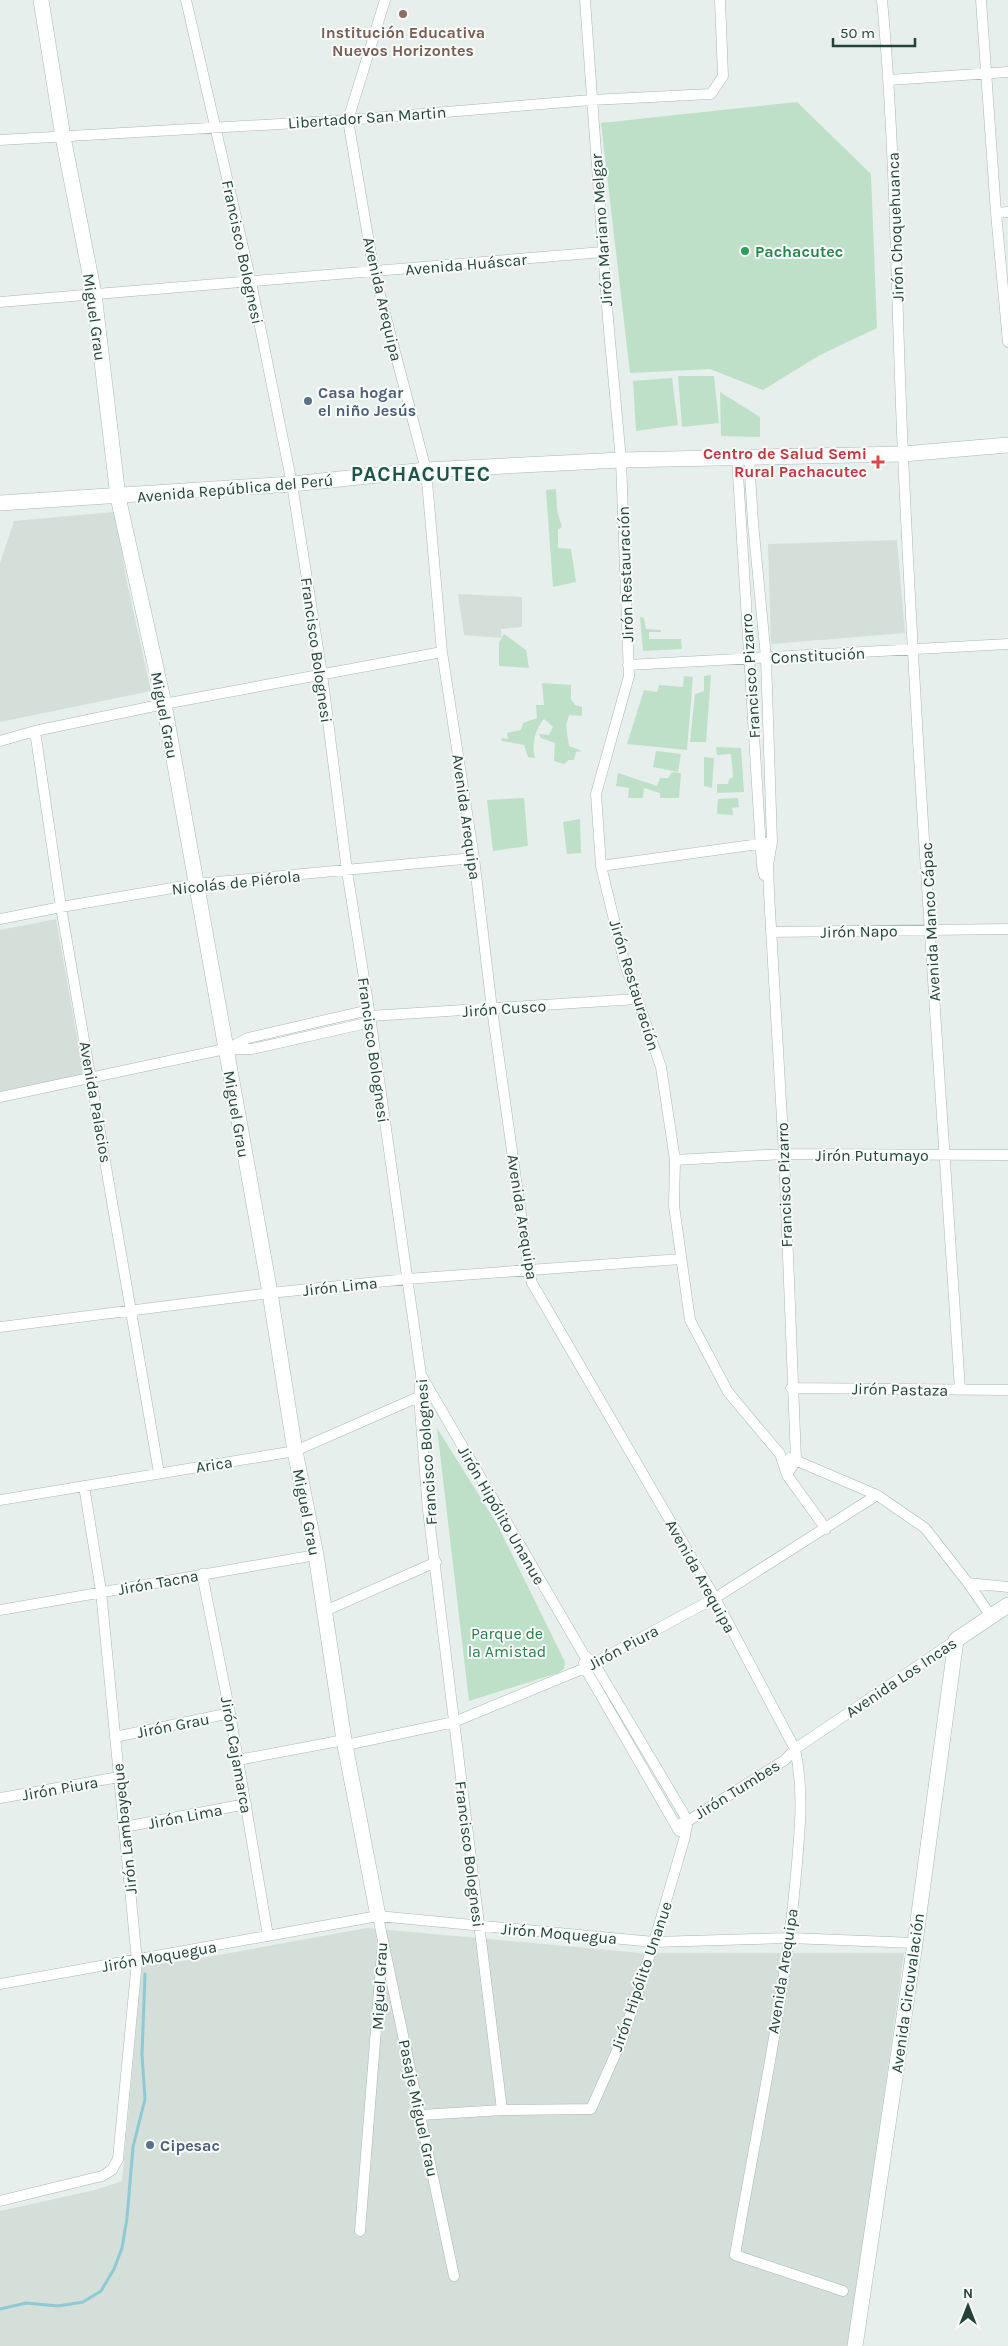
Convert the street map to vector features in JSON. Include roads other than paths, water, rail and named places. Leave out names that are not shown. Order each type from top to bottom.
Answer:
[{"type":"street","name":"Miguel Grau","points":[[41,0],[63,137],[94,294],[118,497],[164,704],[270,1293],[295,1451],[316,1555],[345,1742],[383,1941],[360,2231]]},
{"type":"street","name":"Francisco Bolognesi","points":[[186,0],[251,282],[292,484],[322,674],[347,871],[370,1016],[421,1375],[419,1397],[428,1510],[436,1562],[502,2110]]},
{"type":"street","points":[[348,120],[385,0]]},
{"type":"street","name":"Jirón Mariano Melgar","points":[[585,0],[591,100],[621,460]]},
{"type":"street","name":"Libertador San Martin","points":[[0,140],[348,120],[591,100],[711,94],[723,76],[720,0]]},
{"type":"street","name":"Jirón Choquehuanca","points":[[882,0],[889,80],[903,454]]},
{"type":"street","points":[[981,0],[996,213],[1008,342]]},
{"type":"street","points":[[889,80],[987,75],[1008,72]]},
{"type":"street","name":"Avenida Arequipa","points":[[348,120],[374,272],[426,470],[442,652],[474,858],[492,1009],[532,1283],[715,1598],[795,1749],[800,1771],[801,1814],[790,1938],[735,2255],[843,2290]]},
{"type":"street","points":[[996,213],[1008,212]]},
{"type":"street","name":"Avenida Huáscar","points":[[0,302],[603,252]]},
{"type":"street","name":"Avenida República del Perú","points":[[0,503],[118,497],[292,484],[426,470],[621,460],[903,454],[1008,445]]},
{"type":"street","name":"Avenida Manco Cápac","points":[[903,454],[930,930],[960,1390]]},
{"type":"street","name":"Francisco Pizarro","points":[[743,457],[748,658],[762,866],[769,893]]},
{"type":"street","name":"Francisco Pizarro","points":[[743,457],[753,523],[766,658],[772,842],[768,865],[769,893],[784,1154],[796,1460]]},
{"type":"street","name":"Jirón Restauración","points":[[621,460],[629,676],[596,794],[601,866],[624,961],[661,1067],[676,1160],[674,1206],[690,1320],[728,1392],[780,1454],[787,1476],[826,1529]]},
{"type":"street","name":"Constitución","points":[[628,665],[1008,644]]},
{"type":"street","points":[[0,741],[35,731],[164,704],[442,652]]},
{"type":"street","name":"Avenida Palacios","points":[[35,731],[61,906],[159,1474]]},
{"type":"street","points":[[601,866],[772,842]]},
{"type":"street","name":"Nicolás de Piérola","points":[[0,919],[61,906],[196,884],[474,858]]},
{"type":"street","name":"Jirón Napo","points":[[771,932],[1008,929]]},
{"type":"street","name":"Jirón Cusco","points":[[0,1097],[225,1050],[248,1038],[370,1016],[637,999]]},
{"type":"street","name":"Jirón Putumayo","points":[[676,1160],[784,1154],[1008,1155]]},
{"type":"street","name":"Jirón Lima","points":[[0,1327],[270,1293],[408,1279],[529,1272],[681,1259]]},
{"type":"street","name":"Jirón Hipólito Unanue","points":[[421,1375],[584,1655],[684,1840]]},
{"type":"street","name":"Jirón Pastaza","points":[[792,1388],[1008,1390]]},
{"type":"street","name":"Arica","points":[[0,1500],[295,1451],[431,1392]]},
{"type":"street","name":"Jirón Restauración","points":[[780,1454],[877,1495],[925,1528],[991,1616]]},
{"type":"street","points":[[787,1476],[796,1460]]},
{"type":"street","name":"Jirón Lambayeque","points":[[0,2201],[102,2176],[112,2170],[118,2159],[137,1961],[101,1591],[84,1486]]},
{"type":"street","name":"Jirón Piura","points":[[238,1760],[454,1722],[589,1665],[715,1598],[877,1495]]},
{"type":"street","name":"Jirón Tacna","points":[[0,1610],[316,1555]]},
{"type":"street","points":[[325,1610],[436,1562]]},
{"type":"street","name":"Jirón Cajamarca","points":[[202,1574],[230,1714],[268,1936]]},
{"type":"street","points":[[968,1583],[1008,1587]]},
{"type":"street","name":"Avenida Los Incas","points":[[795,1749],[1008,1605]]},
{"type":"street","name":"Avenida Circuvalación","points":[[855,2346],[915,1943],[956,1640]]},
{"type":"street","name":"Jirón Hipólito Unanue","points":[[502,2110],[591,2109],[622,2037],[654,1942],[688,1821],[589,1665]]},
{"type":"street","name":"Jirón Grau","points":[[115,1737],[230,1714]]},
{"type":"street","name":"Jirón Tumbes","points":[[676,1825],[688,1821],[784,1760],[795,1749]]},
{"type":"street","name":"Jirón Piura","points":[[0,1798],[119,1778]]},
{"type":"street","name":"Jirón Lima","points":[[124,1827],[246,1804]]},
{"type":"street","name":"Jirón Moquegua","points":[[0,1984],[137,1961],[378,1916],[654,1942],[790,1938],[915,1943]]},
{"type":"street","name":"Pasaje Miguel Grau","points":[[383,1941],[454,2276]]},
{"type":"street","points":[[421,2115],[502,2110]]},
{"type":"waterway","points":[[0,2309],[26,2303],[58,2306],[83,2302],[101,2291],[114,2269],[122,2248],[127,2218],[133,2147],[145,2099],[142,2055],[145,1974]]},
{"type":"place","name":"Institución Educativa Nuevos Horizontes","points":[[403,14]]},
{"type":"place","name":"Pachacutec","points":[[745,251]]},
{"type":"place","name":"Casa hogar el niño Jesús","points":[[308,401]]},
{"type":"place","name":"Centro de Salud Semi Rural Pachacutec","points":[[878,462]]},
{"type":"place","name":"Cipesac","points":[[150,2145]]},
{"type":"district","name":"PACHACUTEC","points":[[421,474]]},
{"type":"park label","name":"Parque de la Amistad","points":[[507,1642]]}]
